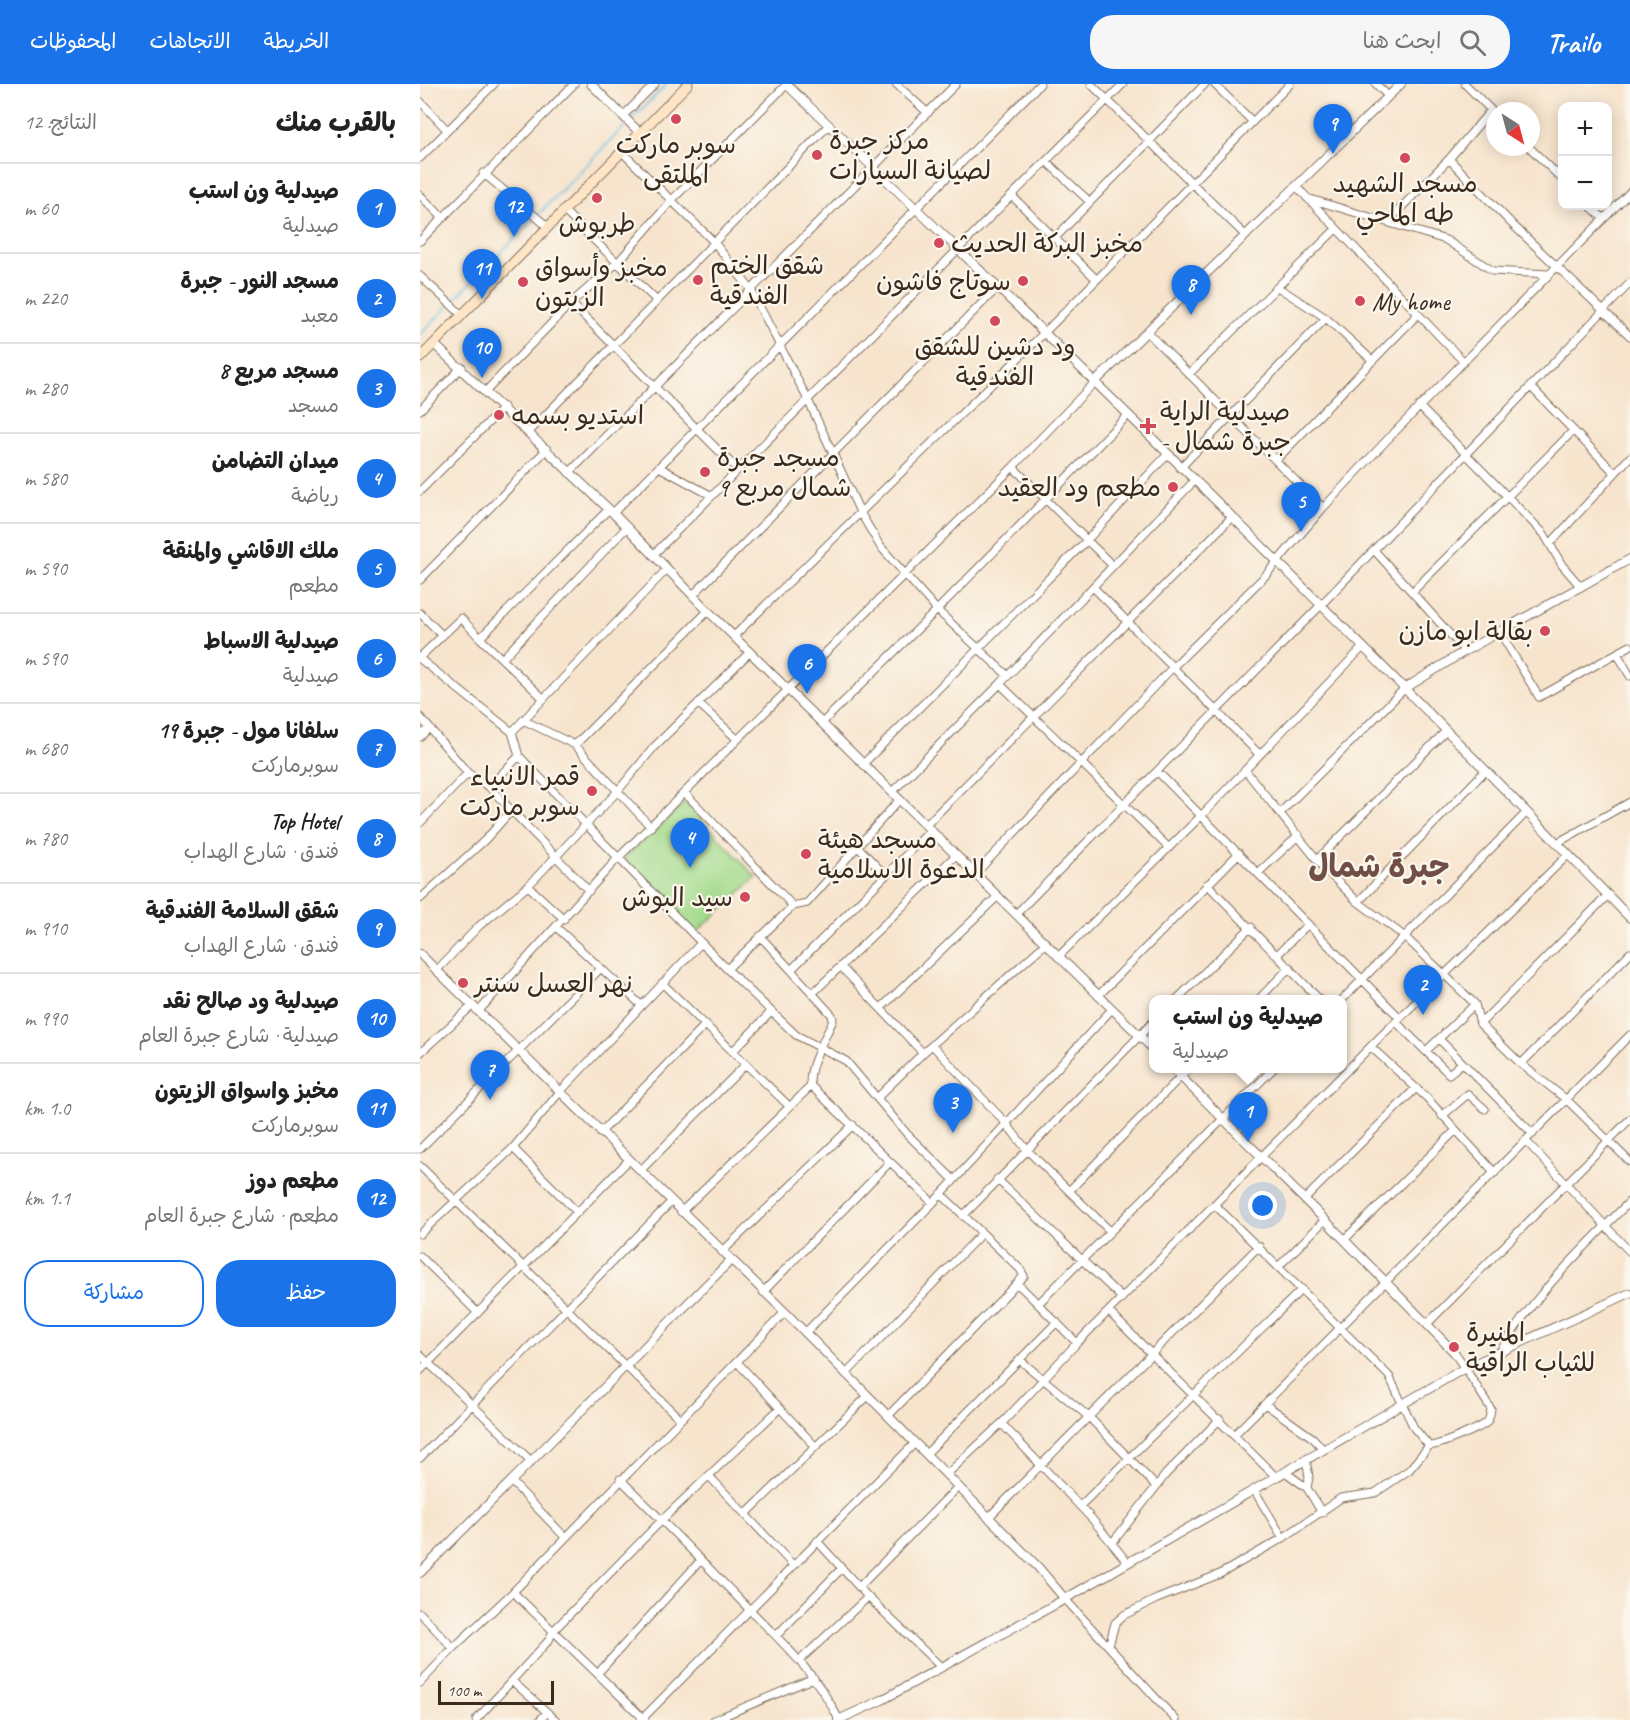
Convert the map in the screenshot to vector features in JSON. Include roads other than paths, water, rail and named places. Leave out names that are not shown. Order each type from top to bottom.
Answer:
[{"type":"main road","points":[[420,358],[688,84]]},
{"type":"street","points":[[420,158],[494,84]]},
{"type":"street","points":[[420,241],[483,173],[574,84]]},
{"type":"street","points":[[591,84],[639,132]]},
{"type":"street","points":[[623,116],[655,84]]},
{"type":"street","points":[[486,391],[571,303],[619,261],[672,200],[787,84],[1045,332],[1363,647],[1630,918]]},
{"type":"street","points":[[896,84],[928,113]]},
{"type":"street","points":[[569,473],[956,84]]},
{"type":"street","points":[[480,638],[698,429],[1040,84]]},
{"type":"street","points":[[1091,84],[1246,236]]},
{"type":"street","points":[[654,555],[1123,84]]},
{"type":"street","points":[[1055,238],[1205,84]]},
{"type":"street","points":[[1214,84],[1252,121]]},
{"type":"street","points":[[1376,84],[1388,96]]},
{"type":"street","points":[[420,1053],[475,1009],[564,919],[618,858],[787,689],[1013,467],[1095,382],[1401,84]]},
{"type":"street","points":[[1465,84],[1486,105]]},
{"type":"street","points":[[734,636],[1045,332],[1095,278],[1194,183],[1287,85]]},
{"type":"street","points":[[420,101],[447,130]]},
{"type":"street","points":[[1387,222],[1486,119]]},
{"type":"street","points":[[529,432],[829,125]]},
{"type":"street","points":[[621,151],[714,242],[751,290],[808,400],[860,512],[880,546],[937,610],[1008,676]]},
{"type":"street","points":[[1539,156],[1558,174]]},
{"type":"street","points":[[1449,159],[1630,336]]},
{"type":"street","points":[[1047,162],[1090,202]]},
{"type":"street","points":[[483,173],[547,226]]},
{"type":"street","points":[[1297,187],[1463,361]]},
{"type":"street","points":[[420,195],[443,218]]},
{"type":"street","points":[[975,874],[1174,666],[1265,576],[1323,508],[1419,406],[1603,218],[1629,196]]},
{"type":"street","points":[[1013,197],[1095,278]]},
{"type":"street","points":[[1307,198],[1446,240],[1494,271],[1548,274]]},
{"type":"street","points":[[563,210],[619,261],[657,301]]},
{"type":"street","points":[[1594,210],[1603,218]]},
{"type":"street","points":[[1189,374],[1279,288],[1336,229]]},
{"type":"street","points":[[420,276],[462,315]]},
{"type":"street","points":[[1016,914],[1320,606],[1465,452],[1630,283]]},
{"type":"street","points":[[693,595],[998,287]]},
{"type":"street","points":[[1279,288],[1326,318],[1373,362]]},
{"type":"street","points":[[571,303],[738,470]]},
{"type":"street","points":[[1276,460],[1418,314]]},
{"type":"street","points":[[1180,468],[1326,318]]},
{"type":"street","points":[[1147,332],[1323,508]]},
{"type":"street","points":[[434,344],[462,367],[627,527],[708,611],[1149,1045]]},
{"type":"street","points":[[420,410],[462,367]]},
{"type":"street","points":[[1530,386],[1614,472]]},
{"type":"street","points":[[1419,406],[1544,534],[1581,587]]},
{"type":"street","points":[[420,491],[504,407]]},
{"type":"street","points":[[823,722],[937,610],[1128,415]]},
{"type":"street","points":[[1412,592],[1573,431]]},
{"type":"street","points":[[420,580],[547,449]]},
{"type":"street","points":[[864,763],[980,649],[1167,455]]},
{"type":"street","points":[[1550,544],[1630,457]]},
{"type":"street","points":[[659,467],[712,496]]},
{"type":"street","points":[[1013,467],[1113,566]]},
{"type":"street","points":[[893,791],[1008,676],[1194,481]]},
{"type":"street","points":[[792,969],[1231,518]]},
{"type":"street","points":[[502,659],[627,527]]},
{"type":"street","points":[[1374,550],[1465,651]]},
{"type":"street","points":[[1281,812],[1404,689],[1499,631],[1630,559]]},
{"type":"street","points":[[512,732],[667,569]]},
{"type":"street","points":[[1093,587],[1259,754]]},
{"type":"street","points":[[575,746],[708,611]]},
{"type":"street","points":[[420,613],[442,635]]},
{"type":"street","points":[[544,699],[461,618],[420,658],[512,732],[519,756],[701,943],[796,1035],[846,1060],[907,1134],[953,1179]]},
{"type":"street","points":[[1499,631],[1539,697],[1630,646]]},
{"type":"street","points":[[1058,957],[1202,816],[1363,647]]},
{"type":"street","points":[[437,970],[479,926],[528,886],[617,792],[654,747],[750,652]]},
{"type":"street","points":[[1617,654],[1630,676]]},
{"type":"street","points":[[1000,684],[1169,848]]},
{"type":"street","points":[[698,703],[737,739]]},
{"type":"street","points":[[420,717],[468,772],[489,787],[589,891]]},
{"type":"street","points":[[523,720],[575,746],[651,827]]},
{"type":"street","points":[[420,737],[429,728]]},
{"type":"street","points":[[1317,860],[1446,731]]},
{"type":"street","points":[[489,787],[519,756]]},
{"type":"street","points":[[1245,770],[1281,812],[1317,860],[1358,902],[1404,936],[1475,1004],[1480,1024],[1521,1064],[1567,1101],[1630,1162]]},
{"type":"street","points":[[1358,902],[1485,771]]},
{"type":"street","points":[[420,823],[468,772]]},
{"type":"street","points":[[1158,772],[1362,980],[1449,1074],[1462,1063]]},
{"type":"street","points":[[685,793],[793,906]]},
{"type":"street","points":[[727,969],[793,906],[807,903],[900,798]]},
{"type":"street","points":[[1557,843],[1630,802]]},
{"type":"street","points":[[420,899],[485,840],[512,811]]},
{"type":"street","points":[[1347,995],[1526,813]]},
{"type":"street","points":[[1258,873],[1299,835]]},
{"type":"street","points":[[857,846],[885,876]]},
{"type":"street","points":[[1098,996],[1239,853]]},
{"type":"street","points":[[814,992],[956,855]]},
{"type":"street","points":[[1347,1071],[1568,855]]},
{"type":"street","points":[[1208,884],[1316,995]]},
{"type":"street","points":[[528,886],[564,919]]},
{"type":"street","points":[[1480,1024],[1608,895]]},
{"type":"street","points":[[881,1008],[998,896]]},
{"type":"street","points":[[1278,954],[1308,924]]},
{"type":"street","points":[[556,927],[641,1005]]},
{"type":"street","points":[[1180,995],[1251,927]]},
{"type":"street","points":[[760,936],[814,992],[829,1010],[833,1020],[809,1079],[811,1086],[933,1203]]},
{"type":"street","points":[[420,1234],[513,1148],[559,1093],[701,943]]},
{"type":"street","points":[[878,1098],[923,1053],[1045,944]]},
{"type":"street","points":[[1521,1064],[1630,953]]},
{"type":"street","points":[[422,960],[437,970],[559,1093],[785,1312],[958,1486],[1038,1567],[1176,1720]]},
{"type":"street","points":[[1262,995],[1290,966]]},
{"type":"street","points":[[841,967],[923,1053]]},
{"type":"street","points":[[420,1149],[601,968]]},
{"type":"street","points":[[662,983],[789,1106]]},
{"type":"street","points":[[1426,1051],[1475,1004]]},
{"type":"street","points":[[805,1333],[933,1203],[1005,1122],[1112,1009]]},
{"type":"street","points":[[733,1051],[771,1012]]},
{"type":"street","points":[[600,1133],[706,1024]]},
{"type":"street","points":[[963,1216],[1149,1025]]},
{"type":"street","points":[[1235,1434],[1630,1035]]},
{"type":"street","points":[[1439,1039],[1533,1134]]},
{"type":"street","points":[[932,1045],[1005,1122],[1026,1149],[1110,1231]]},
{"type":"street","points":[[1371,1047],[1416,1088],[1495,1173]]},
{"type":"street","points":[[640,1171],[746,1064]]},
{"type":"street","points":[[1109,1646],[1115,1623],[1124,1615],[1156,1599],[1220,1574],[1283,1538],[1341,1498],[1376,1493],[1393,1484],[1409,1470],[1429,1446],[1487,1422],[1491,1409],[1454,1352],[1345,1239],[1176,1073]]},
{"type":"street","points":[[1069,1191],[1184,1073]]},
{"type":"street","points":[[1038,1304],[1269,1073]]},
{"type":"street","points":[[946,1475],[1002,1424],[1077,1343],[1216,1206],[1345,1073]]},
{"type":"street","points":[[681,1212],[811,1086]]},
{"type":"street","points":[[1305,1199],[1416,1088]]},
{"type":"street","points":[[1442,1116],[1468,1094],[1485,1109]]},
{"type":"street","points":[[1426,1324],[1568,1184],[1630,1119]]},
{"type":"street","points":[[722,1252],[853,1125]]},
{"type":"street","points":[[1345,1239],[1455,1131]]},
{"type":"street","points":[[1526,1141],[1630,1252]]},
{"type":"street","points":[[513,1148],[577,1212]]},
{"type":"street","points":[[420,1371],[628,1160]]},
{"type":"street","points":[[763,1292],[890,1162]]},
{"type":"street","points":[[420,1166],[681,1419]]},
{"type":"street","points":[[997,1179],[1122,1298]]},
{"type":"street","points":[[888,1416],[1023,1280],[1024,1273],[940,1194]]},
{"type":"street","points":[[420,1458],[671,1202]]},
{"type":"street","points":[[1500,1352],[1518,1322],[1545,1287],[1630,1202]]},
{"type":"street","points":[[1216,1206],[1389,1376],[1414,1428],[1429,1446]]},
{"type":"street","points":[[1279,1266],[1325,1220]]},
{"type":"street","points":[[846,1374],[982,1233]]},
{"type":"street","points":[[988,1518],[1259,1246]]},
{"type":"street","points":[[420,1256],[478,1312]]},
{"type":"street","points":[[420,1573],[731,1260]]},
{"type":"street","points":[[1018,1284],[1077,1343]]},
{"type":"street","points":[[1080,1506],[1302,1289]]},
{"type":"street","points":[[620,1479],[799,1661],[830,1701],[839,1720],[1065,1599],[1465,1368],[1630,1293]]},
{"type":"street","points":[[420,1683],[453,1648],[513,1592],[620,1479],[785,1312]]},
{"type":"street","points":[[1109,1312],[1220,1419],[1276,1477]]},
{"type":"street","points":[[926,1454],[1021,1361],[1057,1322]]},
{"type":"street","points":[[420,1355],[531,1461]]},
{"type":"street","points":[[1021,1361],[1041,1380],[1089,1417],[1156,1486]]},
{"type":"street","points":[[737,1362],[815,1446]]},
{"type":"street","points":[[746,1514],[868,1396]]},
{"type":"street","points":[[1265,1404],[1313,1438],[1323,1449]]},
{"type":"street","points":[[476,1720],[549,1641],[553,1631],[662,1520],[710,1477],[779,1409]]},
{"type":"street","points":[[1113,1542],[1156,1486],[1220,1419]]},
{"type":"street","points":[[1002,1424],[1113,1542],[1128,1563]]},
{"type":"street","points":[[513,1592],[598,1673],[642,1719],[748,1608],[915,1443]]},
{"type":"street","points":[[1306,1459],[1309,1477],[1307,1488]]},
{"type":"street","points":[[1285,1472],[1307,1488],[1322,1513]]},
{"type":"street","points":[[710,1477],[792,1564]]},
{"type":"street","points":[[511,1481],[564,1537]]},
{"type":"street","points":[[859,1587],[958,1486]]},
{"type":"street","points":[[1254,1490],[1283,1538]]},
{"type":"street","points":[[816,1541],[868,1597],[941,1667]]},
{"type":"street","points":[[598,1673],[701,1560]]},
{"type":"street","points":[[776,1636],[842,1568]]},
{"type":"street","points":[[799,1661],[868,1597]]},
{"type":"street","points":[[420,1614],[453,1648]]},
{"type":"street","points":[[714,1720],[813,1678]]},
{"type":"street","points":[[512,1681],[556,1720]]},
{"type":"street","points":[[540,1720],[547,1712]]},
{"type":"waterway","points":[[631,120],[667,84]]},
{"type":"waterway","points":[[452,302],[627,124]]},
{"type":"waterway","points":[[420,335],[448,306]]},
{"type":"place","name":"سوبر ماركت الملتقى","points":[[676,119]]},
{"type":"place","name":"شقق السلامة الفندقية","points":[[1333,154]]},
{"type":"place","name":"مركز جبرة لصيانة السيارات","points":[[817,155]]},
{"type":"place","name":"مسجد الشهيد طه الماحي","points":[[1405,158]]},
{"type":"place","name":"طربوش","points":[[597,198]]},
{"type":"place","name":"مطعم دوز","points":[[514,237]]},
{"type":"place","name":"مخبز البركة الحديث","points":[[939,243]]},
{"type":"place","name":"شقق الختم الفندقية","points":[[698,280]]},
{"type":"place","name":"سوتاج فاشون","points":[[1023,281]]},
{"type":"place","name":"مخبز وأسواق الزيتون","points":[[523,282]]},
{"type":"place","name":"مخبز واسواق الزيتون","points":[[482,299]]},
{"type":"place","name":"My home","points":[[1360,301]]},
{"type":"place","name":"Top Hotel","points":[[1191,315]]},
{"type":"place","name":"ود دشين للشقق الفندقية","points":[[995,321]]},
{"type":"place","name":"صيدلية ود صالح نقد","points":[[482,378]]},
{"type":"place","name":"استديو بسمه","points":[[499,415]]},
{"type":"place","name":"صيدلية الراية - جبرة شمال","points":[[1148,426]]},
{"type":"place","name":"مسجد جبرة شمال مربع 9","points":[[705,472]]},
{"type":"place","name":"مطعم ود العقيد","points":[[1173,487]]},
{"type":"place","name":"ملك الاقاشي والمنقة","points":[[1301,532]]},
{"type":"place","name":"بقالة ابو مازن","points":[[1545,631]]},
{"type":"place","name":"صيدلية الاسباط","points":[[807,694]]},
{"type":"place","name":"قمر الانبياء سوبر ماركت","points":[[592,791]]},
{"type":"place","name":"مسجد هيئة الدعوة الاسلامية","points":[[806,854]]},
{"type":"place","name":"ميدان التضامن","points":[[690,868]]},
{"type":"place","name":"سيد البوش","points":[[745,897]]},
{"type":"place","name":"نهر العسل سنتر","points":[[463,983]]},
{"type":"place","name":"مسجد النور - جبرة","points":[[1423,1015]]},
{"type":"place","name":"سلفانا مول - جبرة 19","points":[[490,1100]]},
{"type":"place","name":"مسجد مربع 8","points":[[953,1133]]},
{"type":"place","name":"صيدلية ون استب","points":[[1248,1142]]},
{"type":"place","name":"المنيرة للثياب الراقية","points":[[1454,1347]]},
{"type":"district","name":"جبرة شمال","points":[[1379,866]]}]
